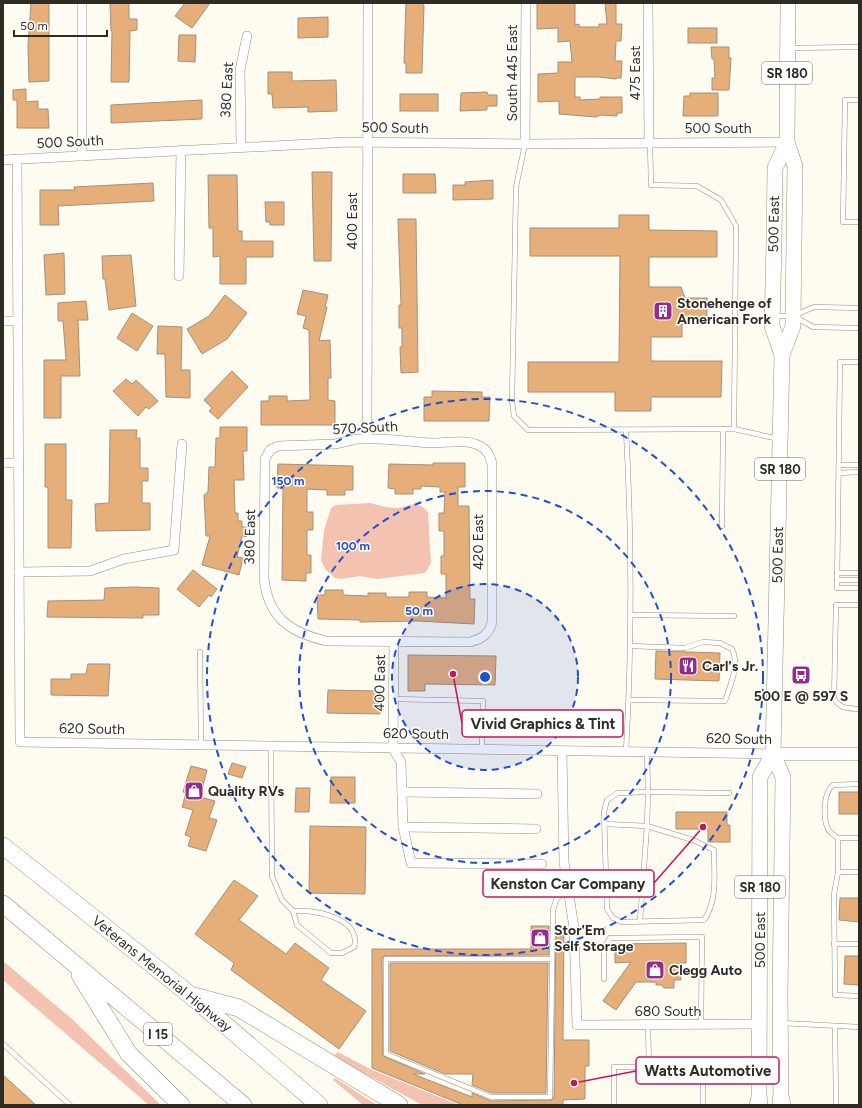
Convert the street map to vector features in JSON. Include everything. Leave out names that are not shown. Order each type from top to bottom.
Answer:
[{"type":"highway","name":"Veterans Memorial Highway","points":[[3,846],[189,994],[319,1105]]},
{"type":"highway","name":"I 15","points":[[3,904],[243,1105]]},
{"type":"highway","points":[[73,962],[128,1054],[181,1105]]},
{"type":"highway","points":[[189,994],[239,1008],[399,1105]]},
{"type":"main road","name":"500 East","points":[[781,1103],[780,1023],[783,777],[773,754],[782,355],[793,326],[794,316],[795,166],[786,142],[788,3]]},
{"type":"main road","name":"500 East","points":[[782,355],[772,326],[772,316],[775,168],[786,142]]},
{"type":"main road","name":"500 East","points":[[759,1104],[760,777],[773,754]]},
{"type":"street","points":[[82,3],[82,156]]},
{"type":"street","name":"400 East","points":[[367,439],[366,142],[368,3]]},
{"type":"street","name":"South 445 East","points":[[525,144],[526,3]]},
{"type":"street","name":"475 East","points":[[648,3],[650,143]]},
{"type":"street","name":"380 East","points":[[241,147],[240,70],[247,36]]},
{"type":"street","name":"500 South","points":[[3,160],[366,142],[525,144],[786,142]]},
{"type":"street","points":[[179,276],[182,150]]},
{"type":"street","points":[[17,159],[19,572],[90,571],[124,559],[174,550],[182,444]]},
{"type":"street","points":[[3,321],[18,321]]},
{"type":"street","name":"570 South","points":[[270,450],[287,444],[335,444],[367,439],[469,443],[478,445],[486,450]]},
{"type":"street","name":"380 East","points":[[270,450],[265,459],[264,578],[269,601],[274,612],[282,621],[294,630],[306,636],[326,641],[394,641]]},
{"type":"street","name":"420 East","points":[[394,641],[470,642],[479,640],[486,635],[492,622],[493,561],[492,464],[486,450]]},
{"type":"street","points":[[3,463],[19,463]]},
{"type":"street","name":"620 South","points":[[19,572],[20,742],[562,752],[859,754]]},
{"type":"street","name":"400 East","points":[[393,749],[394,641]]},
{"type":"street","points":[[393,749],[401,762],[403,827],[411,863],[542,864]]},
{"type":"street","points":[[562,752],[564,862],[568,887]]},
{"type":"street","points":[[402,792],[537,794]]},
{"type":"street","points":[[403,827],[536,829]]},
{"type":"street","name":"680 South","points":[[568,887],[574,928],[577,1026],[760,1024]]},
{"type":"lane","points":[[787,48],[859,47]]},
{"type":"lane","points":[[859,100],[845,100],[843,222],[859,222]]},
{"type":"lane","points":[[650,143],[651,185],[697,186],[721,200],[736,226],[734,429]]},
{"type":"lane","points":[[525,144],[516,187],[512,402],[514,416],[528,430],[734,429],[780,439]]},
{"type":"lane","points":[[772,316],[794,316],[814,307],[859,308]]},
{"type":"lane","points":[[794,316],[813,328],[859,328]]},
{"type":"lane","points":[[859,362],[840,362],[837,573],[837,588],[859,588]]},
{"type":"lane","points":[[722,526],[723,429]]},
{"type":"lane","points":[[626,430],[631,524],[631,646],[626,752]]},
{"type":"lane","points":[[839,465],[859,465]]},
{"type":"lane","points":[[839,473],[859,472]]},
{"type":"lane","points":[[837,573],[859,573]]},
{"type":"lane","points":[[837,580],[859,580]]},
{"type":"lane","points":[[859,605],[836,605],[834,699],[838,706],[844,708],[859,708]]},
{"type":"lane","points":[[631,615],[734,616]]},
{"type":"lane","points":[[629,700],[725,701],[735,660],[732,649],[727,645],[703,642],[685,648],[631,646]]},
{"type":"lane","points":[[200,652],[201,746]]},
{"type":"lane","points":[[393,699],[483,701],[482,750]]},
{"type":"lane","points":[[271,747],[272,876],[282,900],[293,911],[297,925],[331,953],[342,953],[354,947],[356,939],[353,930],[330,915],[307,910],[293,911]]},
{"type":"lane","points":[[640,921],[647,826],[647,753]]},
{"type":"lane","points":[[859,784],[833,785],[827,792],[826,820],[828,829],[838,838],[859,838]]},
{"type":"lane","points":[[605,824],[647,826],[693,840],[714,850],[714,895],[711,911],[704,920],[622,922],[613,918],[607,909],[604,812],[607,800],[618,793],[729,792]]},
{"type":"lane","points":[[838,838],[838,872],[834,894],[835,995],[859,996]]},
{"type":"lane","points":[[838,872],[859,872]]},
{"type":"lane","points":[[552,959],[386,959],[386,1054],[491,1097],[550,1097],[554,903],[568,887]]},
{"type":"lane","points":[[604,979],[604,948],[610,938],[702,937],[701,1025]]},
{"type":"lane","points":[[834,944],[859,944]]},
{"type":"lane","points":[[780,1023],[859,1027]]},
{"type":"lane","points":[[648,1025],[649,1067]]},
{"type":"lane","points":[[835,1026],[836,1105]]},
{"type":"lane","points":[[3,1044],[70,1105]]},
{"type":"lane","points":[[614,1105],[614,1067],[703,1066],[703,1105]]},
{"type":"shaded area","points":[[370,503],[396,508],[416,504],[428,512],[431,563],[425,573],[377,579],[360,576],[341,579],[335,578],[325,569],[321,560],[324,530],[331,508],[336,505]]},
{"type":"shaded area","points":[[3,961],[72,1019],[161,1105],[149,1105],[3,980]]},
{"type":"shaded area","points":[[338,1052],[370,1069],[459,1105],[422,1105],[333,1056]]},
{"type":"shaded area","points":[[335,1078],[377,1105],[363,1105],[333,1080]]},
{"type":"building","points":[[31,3],[49,3],[49,81],[29,82],[28,46]]},
{"type":"building","points":[[110,3],[129,3],[129,19],[137,19],[137,30],[130,31],[129,82],[111,82],[112,31]]},
{"type":"building","points":[[185,3],[210,3],[192,28],[175,16]]},
{"type":"building","points":[[406,3],[422,3],[424,5],[422,73],[406,73],[406,63],[404,63]]},
{"type":"building","points":[[537,3],[575,3],[575,25],[579,24],[579,27],[599,27],[599,24],[607,24],[605,3],[616,3],[616,24],[622,24],[621,41],[616,41],[615,61],[622,61],[621,78],[575,77],[575,97],[580,97],[580,100],[600,99],[600,97],[622,97],[622,113],[617,113],[617,116],[601,115],[596,117],[559,114],[559,101],[538,102],[538,74],[558,73],[558,62],[572,62],[570,41],[558,42],[558,28],[537,29]]},
{"type":"building","points":[[328,17],[328,37],[298,38],[298,18]]},
{"type":"building","points":[[688,28],[717,28],[717,43],[688,43]]},
{"type":"building","points":[[179,35],[196,35],[195,62],[178,61]]},
{"type":"building","points":[[711,47],[729,47],[729,58],[731,58],[729,90],[712,90],[712,78],[715,78],[714,59],[712,59]]},
{"type":"building","points":[[268,72],[292,72],[292,81],[336,80],[337,111],[308,112],[308,107],[273,108],[272,94],[268,94]]},
{"type":"building","points":[[26,89],[26,102],[38,101],[38,109],[48,109],[49,128],[17,128],[17,100],[13,100],[13,90]]},
{"type":"building","points":[[487,92],[488,95],[497,95],[497,106],[487,106],[487,110],[460,111],[461,93]]},
{"type":"building","points":[[690,93],[718,93],[718,116],[683,116],[684,96],[690,96]]},
{"type":"building","points":[[400,94],[438,94],[438,111],[400,111]]},
{"type":"building","points":[[202,100],[202,119],[111,123],[111,105]]},
{"type":"building","points":[[312,172],[332,172],[331,261],[314,261]]},
{"type":"building","points":[[403,174],[435,174],[436,193],[403,193]]},
{"type":"building","points":[[208,175],[237,175],[238,231],[242,231],[242,241],[273,241],[273,257],[246,257],[246,284],[220,284],[220,256],[213,257],[213,228],[209,228]]},
{"type":"building","points":[[493,180],[493,199],[453,200],[453,185],[465,185],[465,182]]},
{"type":"building","points":[[153,183],[154,201],[58,206],[59,225],[40,225],[40,190],[75,190],[74,187]]},
{"type":"building","points":[[265,202],[284,202],[284,225],[270,225],[270,222],[266,222]]},
{"type":"building","name":"Stonehenge of American Fork","points":[[619,215],[649,215],[649,230],[717,231],[717,257],[649,257],[649,287],[681,287],[685,298],[707,298],[707,324],[682,324],[682,337],[651,337],[651,361],[722,361],[721,397],[651,397],[651,411],[615,411],[615,392],[528,392],[528,362],[619,362],[620,256],[530,256],[530,228],[619,228]]},
{"type":"building","points":[[398,219],[416,219],[418,372],[401,373],[400,347],[402,347],[402,328],[399,328],[399,305],[401,305]]},
{"type":"building","points":[[64,253],[65,294],[46,295],[44,255]]},
{"type":"building","points":[[131,255],[136,306],[109,310],[105,279],[103,279],[102,256]]},
{"type":"building","points":[[303,290],[328,295],[325,307],[327,307],[319,341],[330,340],[331,378],[328,378],[328,400],[335,401],[335,425],[261,425],[261,401],[269,401],[269,396],[287,396],[287,401],[310,400],[309,330],[303,328],[306,316],[297,314]]},
{"type":"building","points":[[225,295],[247,313],[227,339],[202,354],[187,329],[209,316]]},
{"type":"building","points":[[86,301],[88,320],[78,320],[80,376],[61,376],[61,418],[44,418],[44,360],[66,360],[63,321],[58,321],[58,303]]},
{"type":"building","points":[[132,313],[153,326],[137,351],[117,338]]},
{"type":"building","points":[[158,326],[182,327],[181,370],[190,370],[190,398],[166,397],[165,354],[157,354]]},
{"type":"building","points":[[232,371],[248,387],[218,419],[209,411],[212,408],[204,400]]},
{"type":"building","points":[[126,379],[132,384],[136,380],[158,401],[149,409],[146,407],[138,416],[113,391]]},
{"type":"building","points":[[432,391],[482,392],[482,397],[490,397],[489,421],[424,421],[424,397],[432,397]]},
{"type":"building","points":[[220,427],[247,427],[247,451],[243,451],[244,480],[234,480],[235,513],[238,513],[238,521],[242,521],[242,527],[247,527],[247,536],[242,536],[237,557],[243,558],[239,575],[202,565],[210,536],[206,536],[204,495],[208,492],[209,467],[215,467],[216,438],[220,438]]},
{"type":"building","points":[[110,430],[137,430],[136,438],[140,438],[140,468],[148,468],[148,481],[142,481],[142,503],[150,503],[150,530],[96,531],[95,504],[109,503]]},
{"type":"building","points":[[45,444],[66,444],[66,500],[72,500],[71,548],[48,548],[48,487],[45,487]]},
{"type":"building","points":[[433,463],[465,463],[465,487],[458,487],[458,506],[469,506],[470,599],[475,599],[474,624],[418,621],[360,622],[360,620],[318,619],[317,595],[325,595],[325,590],[343,590],[343,595],[368,596],[368,593],[386,593],[386,597],[409,597],[409,592],[427,592],[427,597],[446,598],[446,574],[441,574],[441,556],[444,556],[444,531],[439,531],[439,513],[444,513],[445,492],[440,492],[440,487],[421,486],[421,489],[413,489],[413,494],[395,494],[395,489],[388,488],[389,464],[433,465]]},
{"type":"building","points":[[278,464],[353,466],[353,490],[345,490],[345,495],[327,495],[327,490],[307,489],[307,512],[313,512],[313,530],[307,530],[307,555],[311,555],[311,573],[306,573],[306,581],[282,580],[283,488],[277,488]]},
{"type":"building","points":[[193,570],[217,589],[211,597],[209,595],[199,607],[177,589]]},
{"type":"building","points":[[105,588],[159,588],[159,615],[143,615],[143,618],[47,617],[48,601],[104,600]]},
{"type":"building","name":"Carl's Jr.","points":[[656,651],[720,653],[719,681],[655,679]]},
{"type":"building","points":[[408,655],[496,656],[495,685],[425,684],[425,691],[408,691]]},
{"type":"building","points":[[88,664],[110,664],[108,696],[51,695],[51,679],[71,679],[71,674],[86,674]]},
{"type":"building","points":[[328,690],[381,691],[380,714],[327,713]]},
{"type":"building","points":[[232,763],[246,767],[242,778],[228,774]]},
{"type":"building","points":[[191,766],[207,770],[200,797],[215,801],[209,818],[217,820],[206,851],[188,846],[191,837],[185,835],[193,810],[182,807],[186,793],[183,792]]},
{"type":"building","points":[[331,777],[355,777],[355,803],[330,803]]},
{"type":"building","points":[[296,788],[310,788],[309,812],[295,812]]},
{"type":"building","points":[[839,792],[859,792],[859,814],[839,814]]},
{"type":"building","points":[[676,812],[727,812],[727,825],[730,825],[730,842],[708,842],[708,829],[676,829]]},
{"type":"building","points":[[310,826],[366,827],[365,894],[309,893]]},
{"type":"building","points":[[234,880],[258,896],[239,920],[286,954],[295,943],[329,968],[321,980],[366,1011],[339,1049],[231,970],[234,963],[195,934]]},
{"type":"building","points":[[840,898],[859,898],[859,922],[839,920]]},
{"type":"building","points":[[531,926],[549,926],[549,955],[384,956],[382,959],[383,1056],[425,1074],[413,1074],[472,1097],[472,1093],[491,1101],[552,1100],[554,1097],[556,926],[564,927],[563,1040],[589,1040],[589,1066],[585,1066],[585,1099],[563,1100],[563,1105],[463,1105],[372,1068],[372,949],[531,949]]},
{"type":"building","name":"Clegg Auto","points":[[686,943],[686,963],[680,963],[681,980],[674,980],[674,988],[664,988],[662,985],[656,985],[656,982],[636,982],[616,1010],[603,1001],[631,962],[615,963],[615,944]]},
{"type":"building","points":[[845,956],[859,956],[859,985],[844,984]]},
{"type":"building","points":[[390,963],[548,963],[546,1093],[492,1093],[472,1085],[473,1074],[445,1074],[390,1051]]},
{"type":"building","points":[[3,1075],[36,1105],[3,1105]]},
{"type":"place","name":"Stonehenge of American Fork","points":[[663,311]]},
{"type":"place","name":"Carl's Jr.","points":[[688,666]]},
{"type":"place","name":"Vivid Graphics & Tint","points":[[453,674]]},
{"type":"place","name":"500 E @ 597 S","points":[[801,675]]},
{"type":"place","name":"Quality RVs","points":[[194,791]]},
{"type":"place","name":"Kenston Car Company","points":[[703,827]]},
{"type":"place","name":"Stor'Em Self Storage","points":[[540,938]]},
{"type":"place","name":"Clegg Auto","points":[[655,970]]},
{"type":"place","name":"Watts Automotive","points":[[574,1083]]}]
